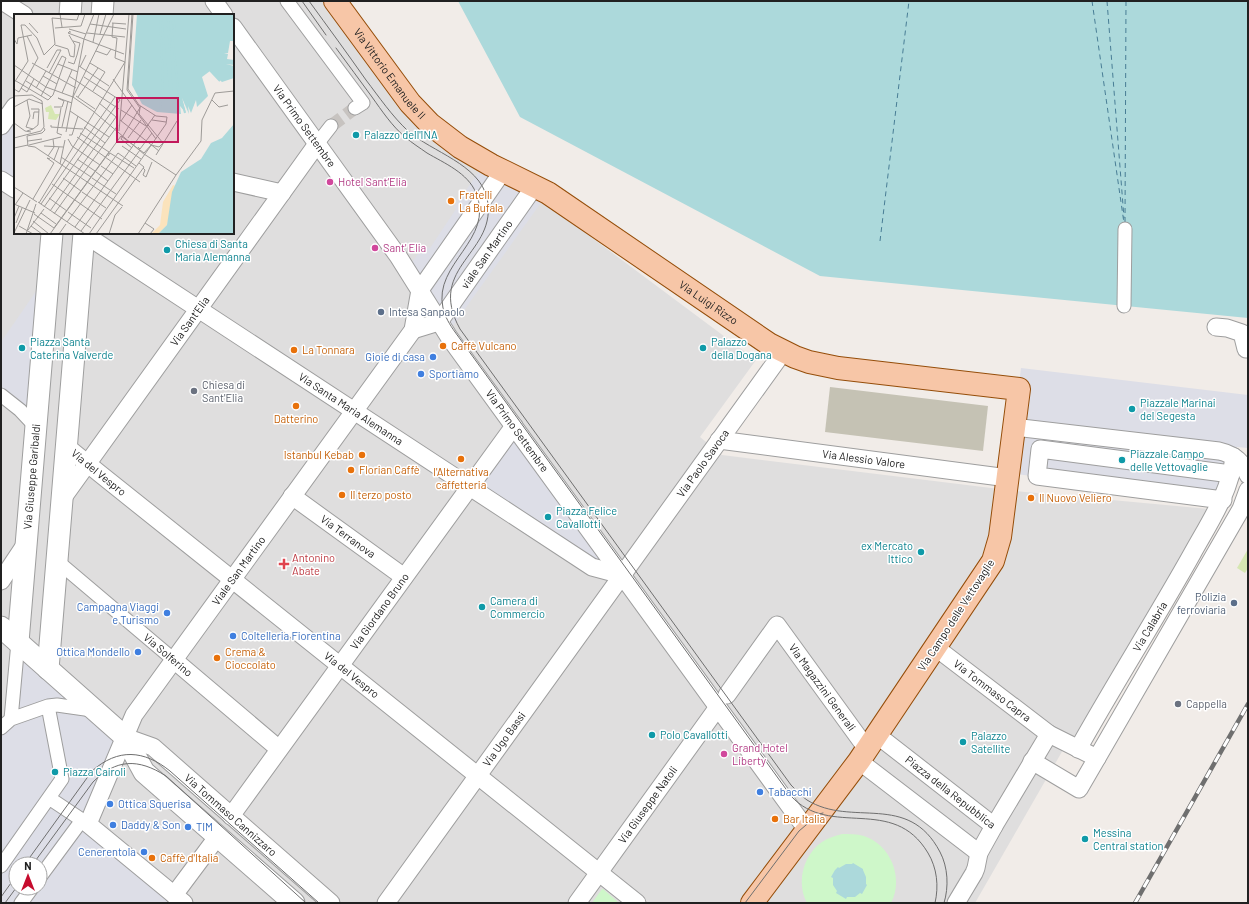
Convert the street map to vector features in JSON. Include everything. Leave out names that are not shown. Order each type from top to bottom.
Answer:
[{"type":"main road","name":"Via Vittorio Emanuele II","points":[[335,1],[391,79],[420,114],[444,136],[460,147],[534,187]]},
{"type":"main road","name":"Via Luigi Rizzo","points":[[534,187],[548,194],[743,327],[783,352],[809,362],[838,368],[1019,389]]},
{"type":"main road","name":"Via Campo delle Vettovaglie","points":[[868,749],[993,561],[1000,537],[1019,389]]},
{"type":"main road","points":[[752,903],[868,749]]},
{"type":"street","points":[[2,1],[22,14]]},
{"type":"street","points":[[70,14],[71,1]]},
{"type":"street","points":[[102,14],[103,1]]},
{"type":"street","points":[[214,1],[223,14]]},
{"type":"street","points":[[287,1],[363,103],[356,108]]},
{"type":"street","name":"Via Primo Settembre","points":[[234,28],[398,256],[449,337],[622,575],[722,701],[807,830]]},
{"type":"street","points":[[1,126],[14,107]]},
{"type":"street","points":[[317,144],[331,126]]},
{"type":"street","name":"Via Sant'Elia","points":[[62,499],[317,144]]},
{"type":"street","points":[[439,322],[413,330],[420,290],[503,171]]},
{"type":"street","points":[[1,180],[14,188]]},
{"type":"street","points":[[234,182],[282,193]]},
{"type":"street","name":"viale San Martino","points":[[439,322],[534,187]]},
{"type":"street","points":[[1124,306],[1125,229]]},
{"type":"street","name":"Via Giuseppe Garibaldi","points":[[6,723],[18,642],[52,234]]},
{"type":"street","points":[[48,669],[84,234]]},
{"type":"street","name":"Via Santa Maria Alemanna","points":[[84,234],[592,567],[622,575]]},
{"type":"street","points":[[1216,327],[1227,328],[1242,333],[1246,349]]},
{"type":"street","name":"Viale San Martino","points":[[48,867],[85,822],[134,715],[413,330]]},
{"type":"street","name":"Via Paolo Savoca","points":[[622,575],[783,352]]},
{"type":"street","points":[[1,395],[20,410],[36,426]]},
{"type":"street","name":"Via Giordano Bruno","points":[[232,816],[514,426]]},
{"type":"street","points":[[1014,427],[1219,451],[1234,457],[1243,465],[1240,474],[1040,449],[1037,476],[1222,500]]},
{"type":"street","name":"Via Alessio Valore","points":[[719,440],[1008,478]]},
{"type":"street","name":"Via del Vespro","points":[[66,446],[638,903]]},
{"type":"street","name":"Via Calabria","points":[[1078,749],[1176,583],[1222,500],[1240,474]]},
{"type":"street","name":"Via Calabria","points":[[1032,761],[1079,789],[1241,509],[1248,490]]},
{"type":"street","name":"Via Terranova","points":[[292,496],[404,577]]},
{"type":"street","points":[[1,581],[25,545]]},
{"type":"street","name":"Via Solferino","points":[[57,561],[279,749]]},
{"type":"street","name":"Via Ugo Bassi","points":[[386,903],[622,575]]},
{"type":"street","name":"Via Giuseppe Natoli","points":[[577,903],[777,625]]},
{"type":"street","name":"Via Magazzini Generali","points":[[777,625],[868,749]]},
{"type":"street","name":"Via Tommaso Cannizzaro","points":[[1,627],[124,737],[144,772],[294,903]]},
{"type":"street","name":"Via Tommaso Capra","points":[[935,647],[1049,734]]},
{"type":"street","points":[[6,723],[48,706],[57,705],[94,711]]},
{"type":"street","points":[[1,866],[62,779],[48,706]]},
{"type":"street","points":[[994,826],[1049,734],[1097,758]]},
{"type":"street","name":"Via Tommaso Cannizzaro","points":[[124,737],[153,747],[331,903]]},
{"type":"street","points":[[868,749],[979,853]]},
{"type":"street","name":"Piazza della Repubblica","points":[[868,749],[994,826],[979,853],[976,868],[956,903]]},
{"type":"street","points":[[49,798],[85,822],[176,900],[218,836]]},
{"type":"shaded area","points":[[1,1],[345,1],[434,120],[756,360],[700,437],[722,455],[1025,492],[1209,509],[1077,739],[1071,736],[975,903],[1,903]]},
{"type":"shaded area","points":[[14,107],[14,188],[1,180],[1,126]]},
{"type":"shaded area","points":[[486,162],[548,193],[447,334],[407,269],[418,254],[422,253],[427,247],[430,248],[456,209],[454,207]]},
{"type":"shaded area","name":"Piazza Santa Caterina Valverde","points":[[48,274],[35,426],[1,395],[1,342]]},
{"type":"shaded area","points":[[195,323],[199,326],[103,458],[99,455]]},
{"type":"shaded area","points":[[1021,368],[1248,395],[1248,448],[1237,447],[1223,500],[1008,473]]},
{"type":"shaded area","points":[[830,387],[988,406],[983,451],[825,432]]},
{"type":"shaded area","name":"Piazza Felice Cavallotti","points":[[508,433],[622,575],[469,487]]},
{"type":"shaded area","name":"Piazza Cairoli","points":[[18,642],[125,737],[89,824],[174,895],[169,903],[1,903],[1,728],[11,719]]},
{"type":"green space","points":[[1248,549],[1248,568],[1245,573],[1237,568]]},
{"type":"green space","points":[[842,834],[856,834],[873,840],[888,855],[895,873],[896,883],[895,893],[891,903],[807,903],[802,887],[802,878],[803,870],[810,854],[822,842]]},
{"type":"green space","points":[[603,889],[619,903],[592,903]]},
{"type":"water","points":[[458,1],[1248,1],[1248,318],[820,276],[520,117]]},
{"type":"water","points":[[853,863],[863,869],[867,885],[862,894],[860,893],[855,897],[847,897],[846,899],[836,893],[837,891],[833,885],[833,878],[831,877],[838,867],[839,868],[846,864]]},
{"type":"ferry route","points":[[880,241],[909,1]]},
{"type":"ferry route","points":[[1092,1],[1124,223]]},
{"type":"ferry route","points":[[1107,1],[1124,218]]},
{"type":"ferry route","points":[[1125,222],[1126,1]]},
{"type":"tunnel","points":[[331,126],[355,108]]},
{"type":"tram line","points":[[302,1],[326,35]]},
{"type":"tram line","points":[[309,1],[366,80],[402,125],[418,139],[465,167],[475,176],[482,186],[487,198],[488,217],[483,233],[456,274],[451,290],[452,308],[460,329],[791,785],[807,800],[824,808],[896,816],[912,822],[927,833],[940,852],[945,864],[947,890],[944,903]]},
{"type":"tram line","points":[[336,48],[383,113],[396,128],[405,137],[427,153],[455,169],[467,180],[476,193],[480,210],[477,224],[471,238],[454,264],[442,292],[443,308],[448,321],[455,332],[791,796],[807,808],[824,815],[880,820],[897,825],[914,835],[928,853],[935,871],[937,884],[935,903]]},
{"type":"tram line","points":[[31,856],[92,771],[112,758],[131,754],[150,759],[170,771],[319,903]]},
{"type":"tram line","points":[[39,856],[93,782],[102,774],[119,765],[137,764],[156,770],[166,776],[306,903]]},
{"type":"tram line","points":[[745,903],[799,831],[819,814],[823,813]]},
{"type":"tram line","points":[[1,897],[8,887]]},
{"type":"tram line","points":[[5,903],[10,896]]},
{"type":"railway","points":[[1135,903],[1248,704]]},
{"type":"place","name":"Palazzo dell'INA","points":[[356,135]]},
{"type":"place","name":"Hotel Sant‘Elia","points":[[330,182]]},
{"type":"place","name":"Fratelli La Bufala","points":[[451,201]]},
{"type":"place","name":"Sant' Elia","points":[[375,248]]},
{"type":"place","name":"Chiesa di Santa Maria Alemanna","points":[[167,250]]},
{"type":"place","name":"Intesa Sanpaolo","points":[[381,312]]},
{"type":"place","name":"Caffè Vulcano","points":[[443,346]]},
{"type":"place","name":"Piazza Santa Caterina Valverde","points":[[22,348]]},
{"type":"place","name":"Palazzo della Dogana","points":[[703,348]]},
{"type":"place","name":"La Tonnara","points":[[294,350]]},
{"type":"place","name":"Gioie di casa","points":[[433,357]]},
{"type":"place","name":"Sportiamo","points":[[421,374]]},
{"type":"place","name":"Chiesa di Sant'Elia","points":[[194,391]]},
{"type":"place","name":"Datterino","points":[[296,406]]},
{"type":"place","name":"Piazzale Marinai del Segesta","points":[[1132,409]]},
{"type":"place","name":"Istanbul Kebab","points":[[362,455]]},
{"type":"place","name":"l'Alternativa caffetteria","points":[[461,459]]},
{"type":"place","name":"Piazzale Campo delle Vettovaglie","points":[[1122,460]]},
{"type":"place","name":"Florian Caffè","points":[[351,470]]},
{"type":"place","name":"Il terzo posto","points":[[342,495]]},
{"type":"place","name":"Il Nuovo Veliero","points":[[1031,498]]},
{"type":"place","name":"Piazza Felice Cavallotti","points":[[548,517]]},
{"type":"place","name":"ex Mercato Ittico","points":[[921,552]]},
{"type":"place","name":"Antonino Abate","points":[[284,564]]},
{"type":"place","name":"Polizia ferroviaria","points":[[1234,603]]},
{"type":"place","name":"Camera di Commercio","points":[[482,607]]},
{"type":"place","name":"Campagna Viaggi e Turismo","points":[[167,613]]},
{"type":"place","name":"Coltelleria Fiorentina","points":[[233,636]]},
{"type":"place","name":"Ottica Mondello","points":[[138,652]]},
{"type":"place","name":"Crema & Cioccolato","points":[[217,658]]},
{"type":"place","name":"Cappella","points":[[1178,704]]},
{"type":"place","name":"Polo Cavallotti","points":[[652,735]]},
{"type":"place","name":"Palazzo Satellite","points":[[963,742]]},
{"type":"place","name":"Grand Hotel Liberty","points":[[724,754]]},
{"type":"place","name":"Piazza Cairoli","points":[[55,772]]},
{"type":"place","name":"Tabacchi","points":[[760,792]]},
{"type":"place","name":"Ottica Squerisa","points":[[110,804]]},
{"type":"place","name":"Bar Italia","points":[[775,819]]},
{"type":"place","name":"Daddy & Son","points":[[113,825]]},
{"type":"place","name":"TIM","points":[[188,827]]},
{"type":"place","name":"Messina Central station","points":[[1085,839]]},
{"type":"place","name":"Cenerentola","points":[[144,852]]},
{"type":"place","name":"Caffè d'Italia","points":[[152,858]]}]
